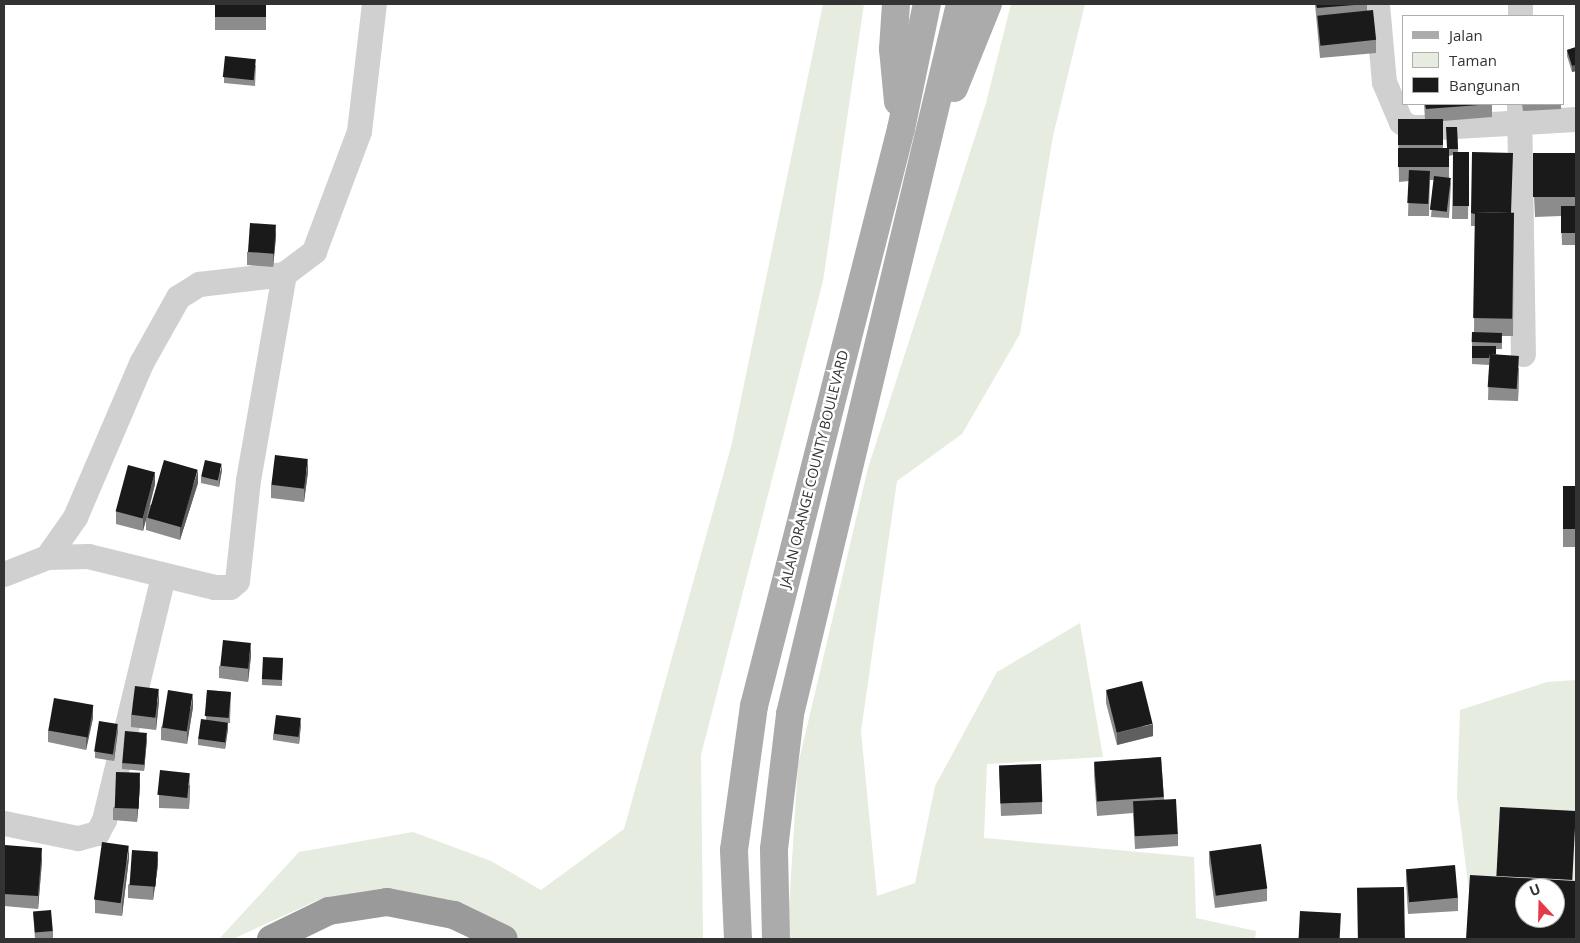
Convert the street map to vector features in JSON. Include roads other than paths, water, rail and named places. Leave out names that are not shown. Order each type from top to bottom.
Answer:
[{"type":"highway","points":[[271,939],[329,912],[387,902],[454,915],[504,939]]},
{"type":"main road","points":[[896,4],[893,49],[901,128]]},
{"type":"main road","name":"JALAN ORANGE COUNTY BOULEVARD","points":[[738,939],[734,850],[754,706],[901,128],[927,4]]},
{"type":"main road","points":[[776,939],[774,849],[790,714],[931,139],[960,4]]},
{"type":"main road","points":[[931,139],[988,4]]},
{"type":"street","points":[[47,557],[75,517],[141,363],[178,297],[199,284],[284,274],[314,251],[338,195],[359,131],[374,4]]},
{"type":"street","points":[[1377,4],[1384,82],[1402,122],[1411,127],[1518,114],[1576,119]]},
{"type":"street","points":[[1518,114],[1523,354]]},
{"type":"street","points":[[4,574],[47,557],[88,556],[163,576],[222,588],[230,587],[240,573],[248,480],[284,274]]},
{"type":"street","points":[[4,823],[78,838],[97,833],[104,820],[163,576]]}]
